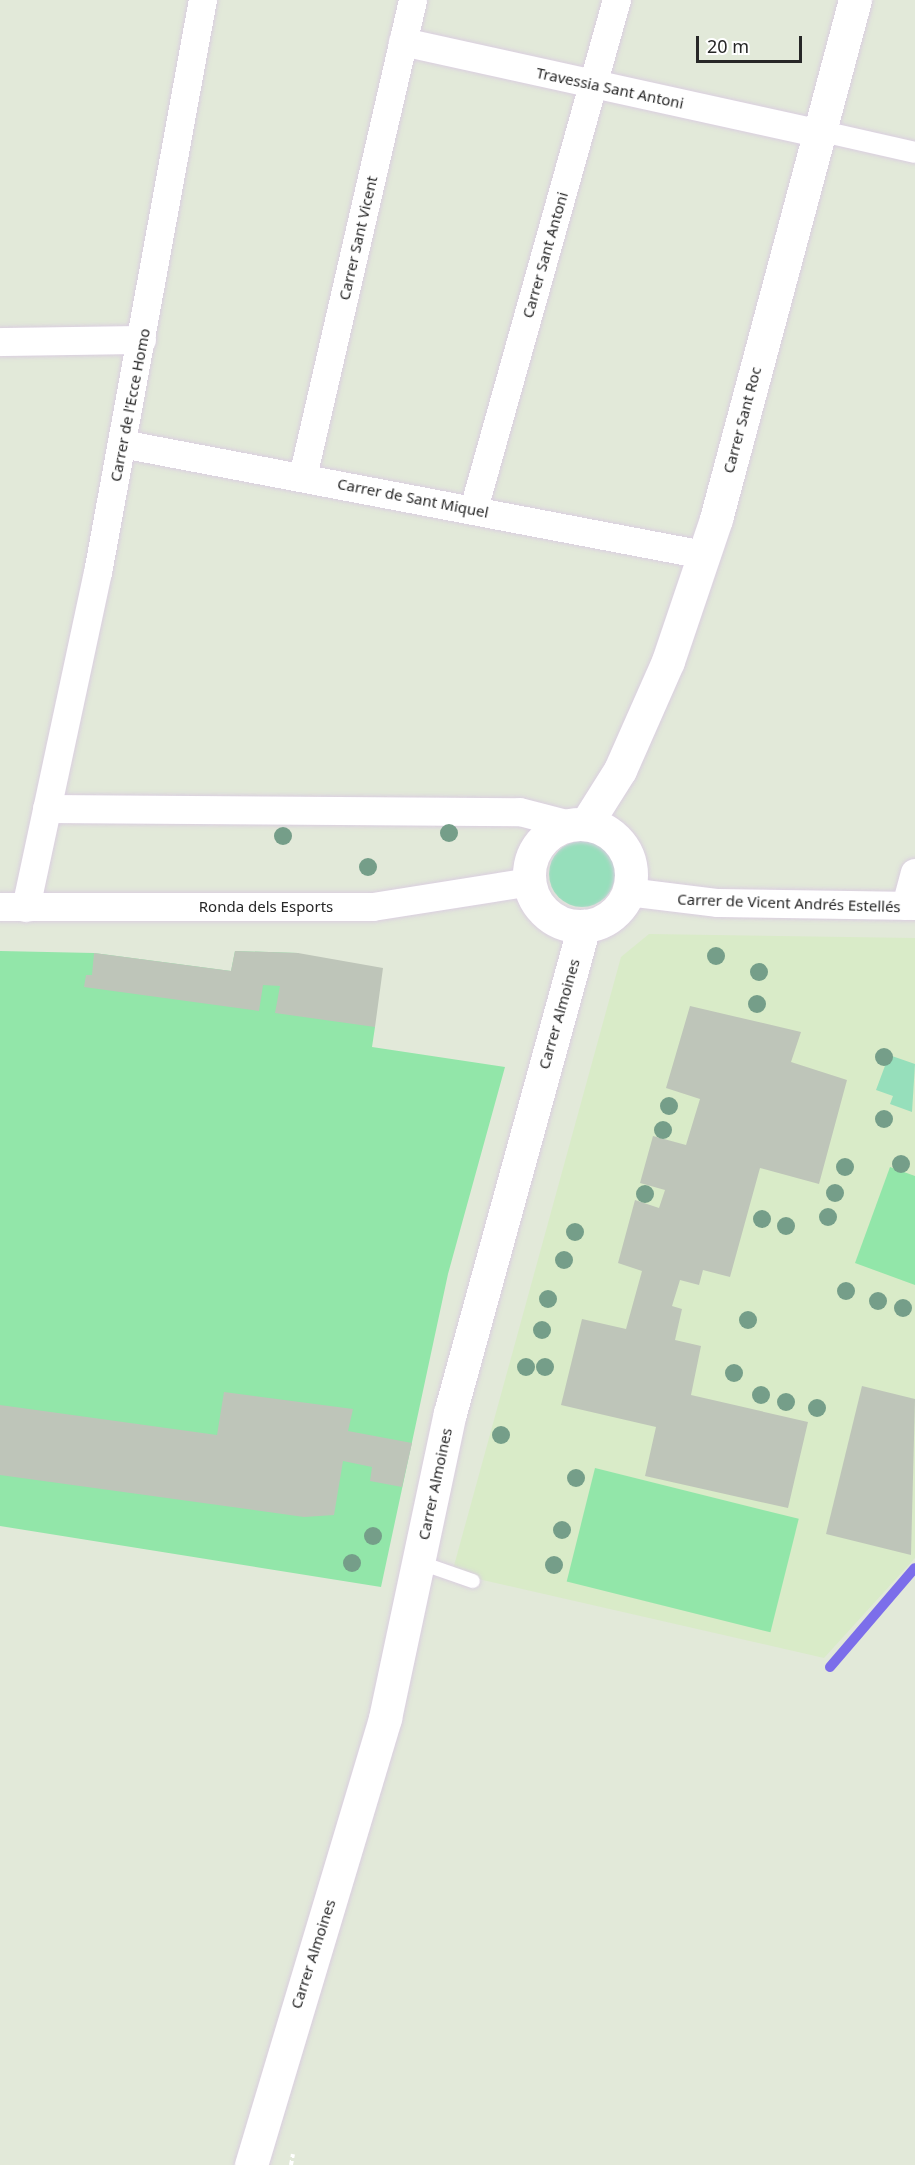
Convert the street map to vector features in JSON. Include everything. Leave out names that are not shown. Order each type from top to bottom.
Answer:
[{"type":"street","name":"Carrer de l'Ecce Homo","points":[[13,907],[47,809],[142,340],[202,0]]},
{"type":"street","name":"Carrer Sant Vicent","points":[[303,477],[413,0]]},
{"type":"street","name":"Carrer Sant Antoni","points":[[474,509],[617,0]]},
{"type":"street","name":"Carrer Sant Roc","points":[[578,825],[640,726],[704,555],[855,0]]},
{"type":"street","name":"Travessia Sant Antoni","points":[[403,42],[818,131]]},
{"type":"street","points":[[818,131],[915,152]]},
{"type":"street","points":[[0,342],[142,340]]},
{"type":"street","name":"Carrer de Sant Miquel","points":[[122,444],[474,509],[704,555]]},
{"type":"street","points":[[47,809],[520,812],[578,825],[615,837],[625,850],[631,866],[628,892],[615,912],[584,927],[551,918],[539,906],[530,882],[533,855],[542,842],[578,825]]},
{"type":"street","points":[[911,906],[915,873]]},
{"type":"street","name":"Ronda dels Esports","points":[[13,907],[373,907],[530,882]]},
{"type":"street","name":"Carrer de Vicent Andrés Estellés","points":[[628,892],[718,903],[911,906]]},
{"type":"street","name":"Carrer Almoines","points":[[251,2165],[286,2041],[385,1719],[418,1562],[483,1284],[584,927]]},
{"type":"lane","points":[[418,1562],[473,1581]]},
{"type":"shaded area","points":[[582,841],[594,844],[605,851],[612,862],[615,874],[612,886],[605,897],[594,904],[582,907],[570,904],[559,897],[552,886],[549,874],[552,862],[559,851],[570,844]]},
{"type":"shaded area","points":[[649,934],[915,938],[915,1558],[824,1658],[452,1573],[621,957]]},
{"type":"shaded area","points":[[889,1055],[915,1064],[912,1112],[890,1104],[893,1096],[876,1090]]},
{"type":"green space","points":[[0,951],[94,953],[231,971],[235,951],[298,953],[375,1027],[372,1047],[505,1067],[448,1274],[381,1587],[0,1526]]},
{"type":"green space","points":[[890,1167],[915,1176],[915,1285],[855,1263]]},
{"type":"green space","points":[[595,1468],[799,1519],[770,1632],[567,1582]]},
{"type":"building","points":[[235,951],[298,953],[383,968],[375,1027],[275,1013],[280,986],[263,985],[259,1011],[84,987],[86,975],[92,975],[94,953],[231,971]]},
{"type":"building","points":[[690,1006],[801,1032],[791,1062],[847,1080],[819,1184],[760,1168],[730,1277],[703,1270],[699,1285],[680,1280],[672,1306],[682,1309],[675,1340],[701,1346],[691,1395],[808,1422],[788,1508],[645,1476],[656,1427],[561,1405],[582,1319],[626,1329],[642,1271],[618,1263],[635,1200],[659,1208],[665,1190],[640,1183],[653,1136],[686,1145],[700,1099],[666,1088]]},
{"type":"building","points":[[862,1386],[915,1399],[911,1555],[826,1534]]},
{"type":"building","points":[[224,1392],[353,1409],[348,1431],[412,1443],[402,1487],[370,1481],[372,1467],[343,1461],[334,1515],[304,1517],[0,1475],[0,1405],[217,1435]]},
{"type":"waterway","points":[[830,1667],[915,1568]]}]
